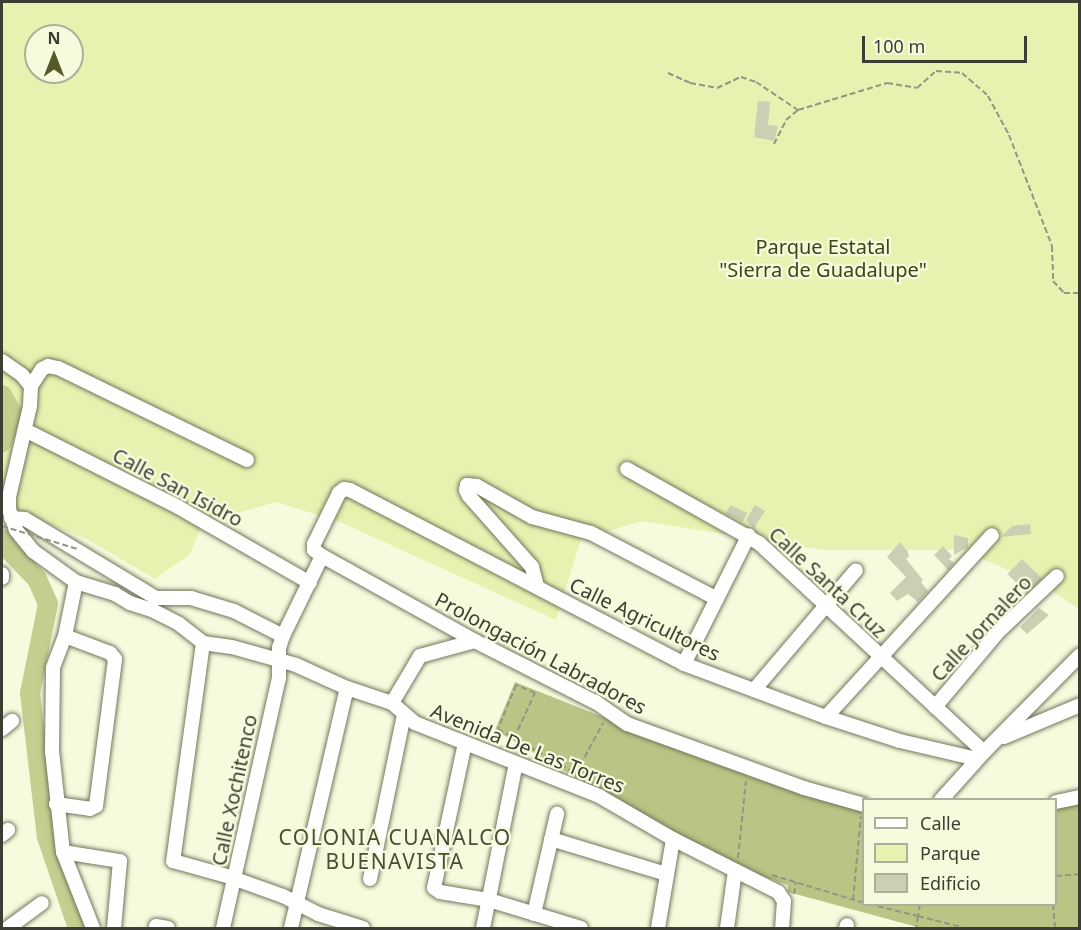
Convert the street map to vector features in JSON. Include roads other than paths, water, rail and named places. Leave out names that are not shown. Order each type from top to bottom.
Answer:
[{"type":"street","points":[[2,361],[22,375],[30,386]]},
{"type":"street","points":[[247,460],[58,368],[48,366],[42,369],[30,386],[30,406],[9,497],[6,522],[25,519],[77,549],[154,604],[191,598],[234,611],[283,636]]},
{"type":"street","name":"Calle San Isidro","points":[[25,430],[178,507],[310,583]]},
{"type":"street","name":"Calle Santa Cruz","points":[[627,469],[749,535],[828,604],[880,658],[985,751]]},
{"type":"street","points":[[537,586],[532,567],[469,496],[466,490],[467,485],[477,486],[532,517],[591,533],[717,599]]},
{"type":"street","name":"Calle Xochitenco","points":[[223,928],[279,678],[283,636],[310,583],[318,552],[339,493],[344,489]]},
{"type":"street","name":"Calle Agricultores","points":[[344,489],[537,586],[684,664],[826,717],[900,741],[985,751]]},
{"type":"street","name":"Avenida De Las Torres","points":[[6,522],[16,530],[33,551],[76,582],[115,594],[130,603],[154,604],[203,643],[279,660],[392,703],[415,723],[599,796],[673,839],[736,868],[782,896],[782,928]]},
{"type":"street","points":[[684,664],[749,535]]},
{"type":"street","points":[[826,717],[992,535]]},
{"type":"street","name":"Prolongación Labradores","points":[[318,552],[475,641],[595,702],[627,724],[862,809]]},
{"type":"street","points":[[754,690],[856,570]]},
{"type":"street","name":"Calle Jornalero","points":[[935,707],[998,632],[1057,576]]},
{"type":"street","points":[[76,582],[65,636],[56,657],[51,695],[56,804],[63,852],[93,928]]},
{"type":"street","points":[[56,804],[90,809],[96,804],[115,659],[110,652],[65,636]]},
{"type":"street","points":[[392,703],[420,656],[475,641]]},
{"type":"street","points":[[203,643],[173,858],[176,863],[235,878],[318,914],[363,928]]},
{"type":"street","points":[[943,798],[985,751],[1080,655]]},
{"type":"street","points":[[291,928],[346,687]]},
{"type":"street","points":[[985,751],[1080,705]]},
{"type":"street","points":[[370,879],[404,715]]},
{"type":"street","points":[[465,743],[434,888],[440,892],[489,900],[581,928]]},
{"type":"street","points":[[483,928],[516,763]]},
{"type":"street","points":[[1057,802],[1080,797]]},
{"type":"street","points":[[534,914],[557,814]]},
{"type":"street","points":[[551,839],[666,874]]},
{"type":"street","points":[[658,928],[673,839]]},
{"type":"street","points":[[63,852],[120,861],[114,928]]},
{"type":"street","points":[[726,928],[736,868]]},
{"type":"street","points":[[8,928],[42,903]]},
{"type":"waterway","points":[[2,395],[12,413],[2,442]]},
{"type":"waterway","points":[[2,538],[7,548],[37,579],[48,604],[30,693],[47,837],[78,928]]},
{"type":"district","name":"COLONIA CUANALCO BUENAVISTA","points":[[395,849]]},
{"type":"park label","name":"Parque Estatal \"Sierra de Guadalupe\"","points":[[823,258]]}]
